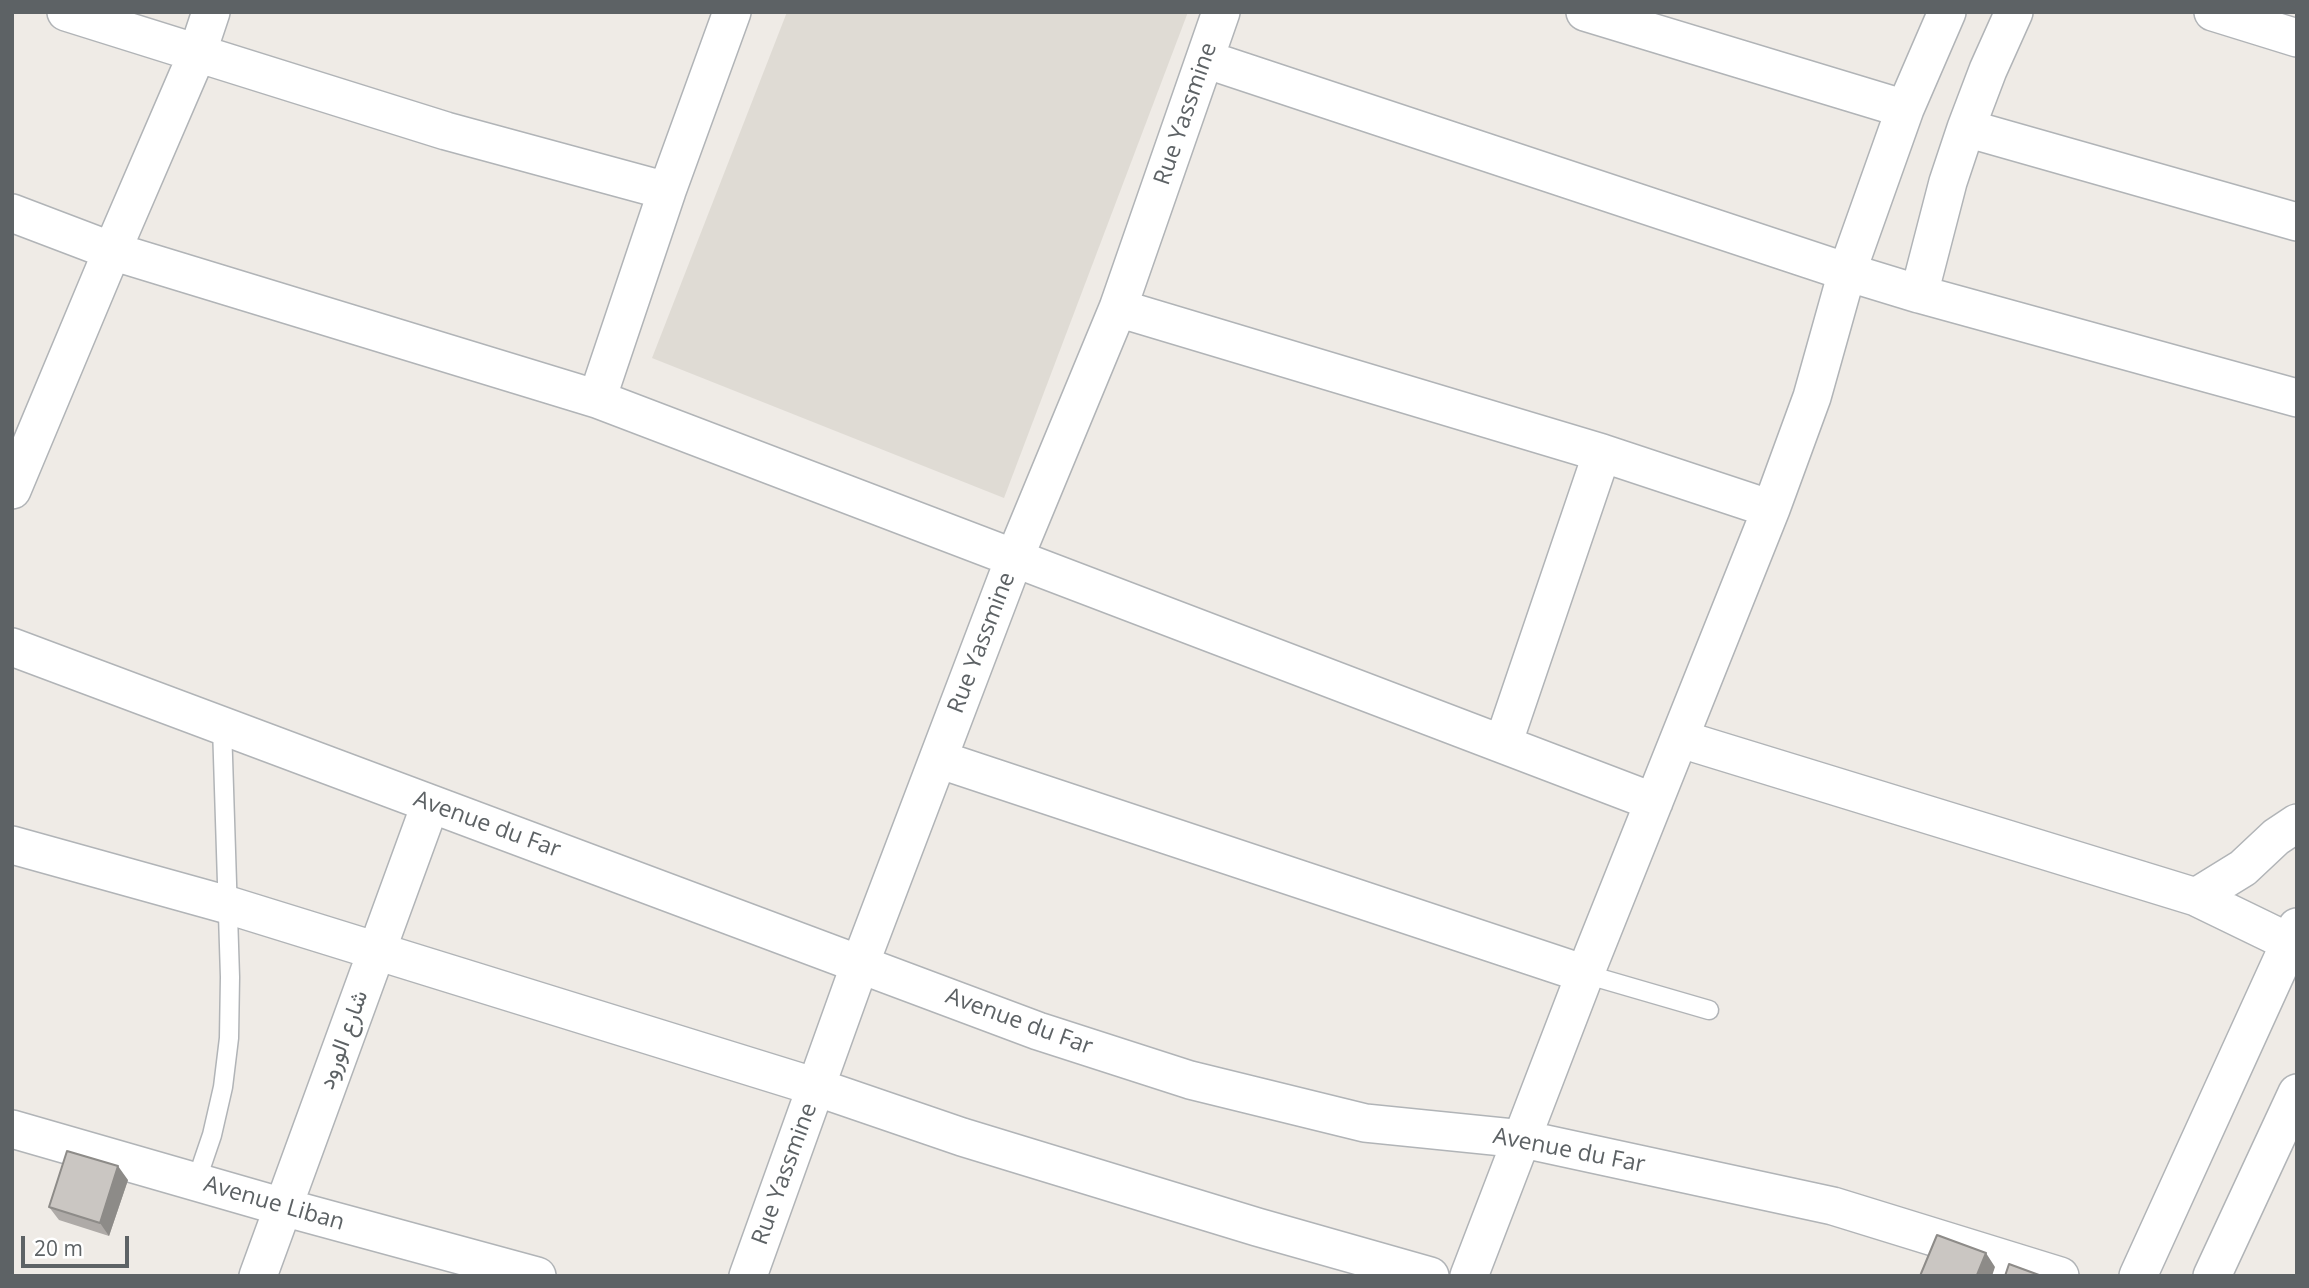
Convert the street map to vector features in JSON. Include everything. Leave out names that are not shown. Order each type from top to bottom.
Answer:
[{"type":"street","points":[[66,12],[446,131],[667,191]]},
{"type":"street","points":[[12,490],[197,54],[211,12]]},
{"type":"street","points":[[597,399],[667,191],[732,12]]},
{"type":"street","name":"Rue Yassmine","points":[[748,1276],[860,964],[1014,559],[1118,307],[1221,12]]},
{"type":"street","points":[[1585,12],[1905,110]]},
{"type":"street","points":[[1469,1276],[1771,509],[1812,397],[1847,272],[1905,110],[1947,12]]},
{"type":"street","points":[[1919,294],[1948,182],[1966,128],[2014,12]]},
{"type":"street","points":[[2213,12],[2297,38]]},
{"type":"street","points":[[1205,59],[1847,272],[2297,398]]},
{"type":"street","points":[[1966,128],[2297,222]]},
{"type":"street","points":[[12,213],[112,251],[597,399],[1654,802]]},
{"type":"street","points":[[1118,307],[1602,453],[1771,509]]},
{"type":"street","points":[[1503,744],[1602,453]]},
{"type":"street","name":"Avenue du Far","points":[[12,647],[1038,1031],[1190,1080],[1365,1124],[1523,1139],[1833,1206],[2060,1276]]},
{"type":"street","points":[[1681,739],[2196,897],[2295,939],[2138,1276]]},
{"type":"street","points":[[938,760],[1586,974]]},
{"type":"street","name":"شارع الورود","points":[[258,1276],[430,805]]},
{"type":"street","points":[[2196,897],[2243,868],[2276,837],[2297,824]]},
{"type":"street","points":[[12,845],[377,950],[816,1087],[1039,1160],[1257,1227],[1430,1276]]},
{"type":"street","points":[[2212,1276],[2297,1093]]},
{"type":"street","name":"Avenue Liban","points":[[12,1129],[537,1276]]},
{"type":"lane","points":[[196,1182],[212,1135],[223,1087],[229,1038],[222,726]]},
{"type":"lane","points":[[1586,974],[1709,1010]]},
{"type":"shaded area","points":[[787,12],[1188,12],[1004,498],[652,358]]},
{"type":"building","points":[[67,1151],[118,1166],[100,1223],[49,1207]]},
{"type":"building","points":[[1937,1235],[1986,1253],[1978,1276],[1920,1276]]},
{"type":"building","points":[[2009,1264],[2039,1275],[2005,1276]]}]
